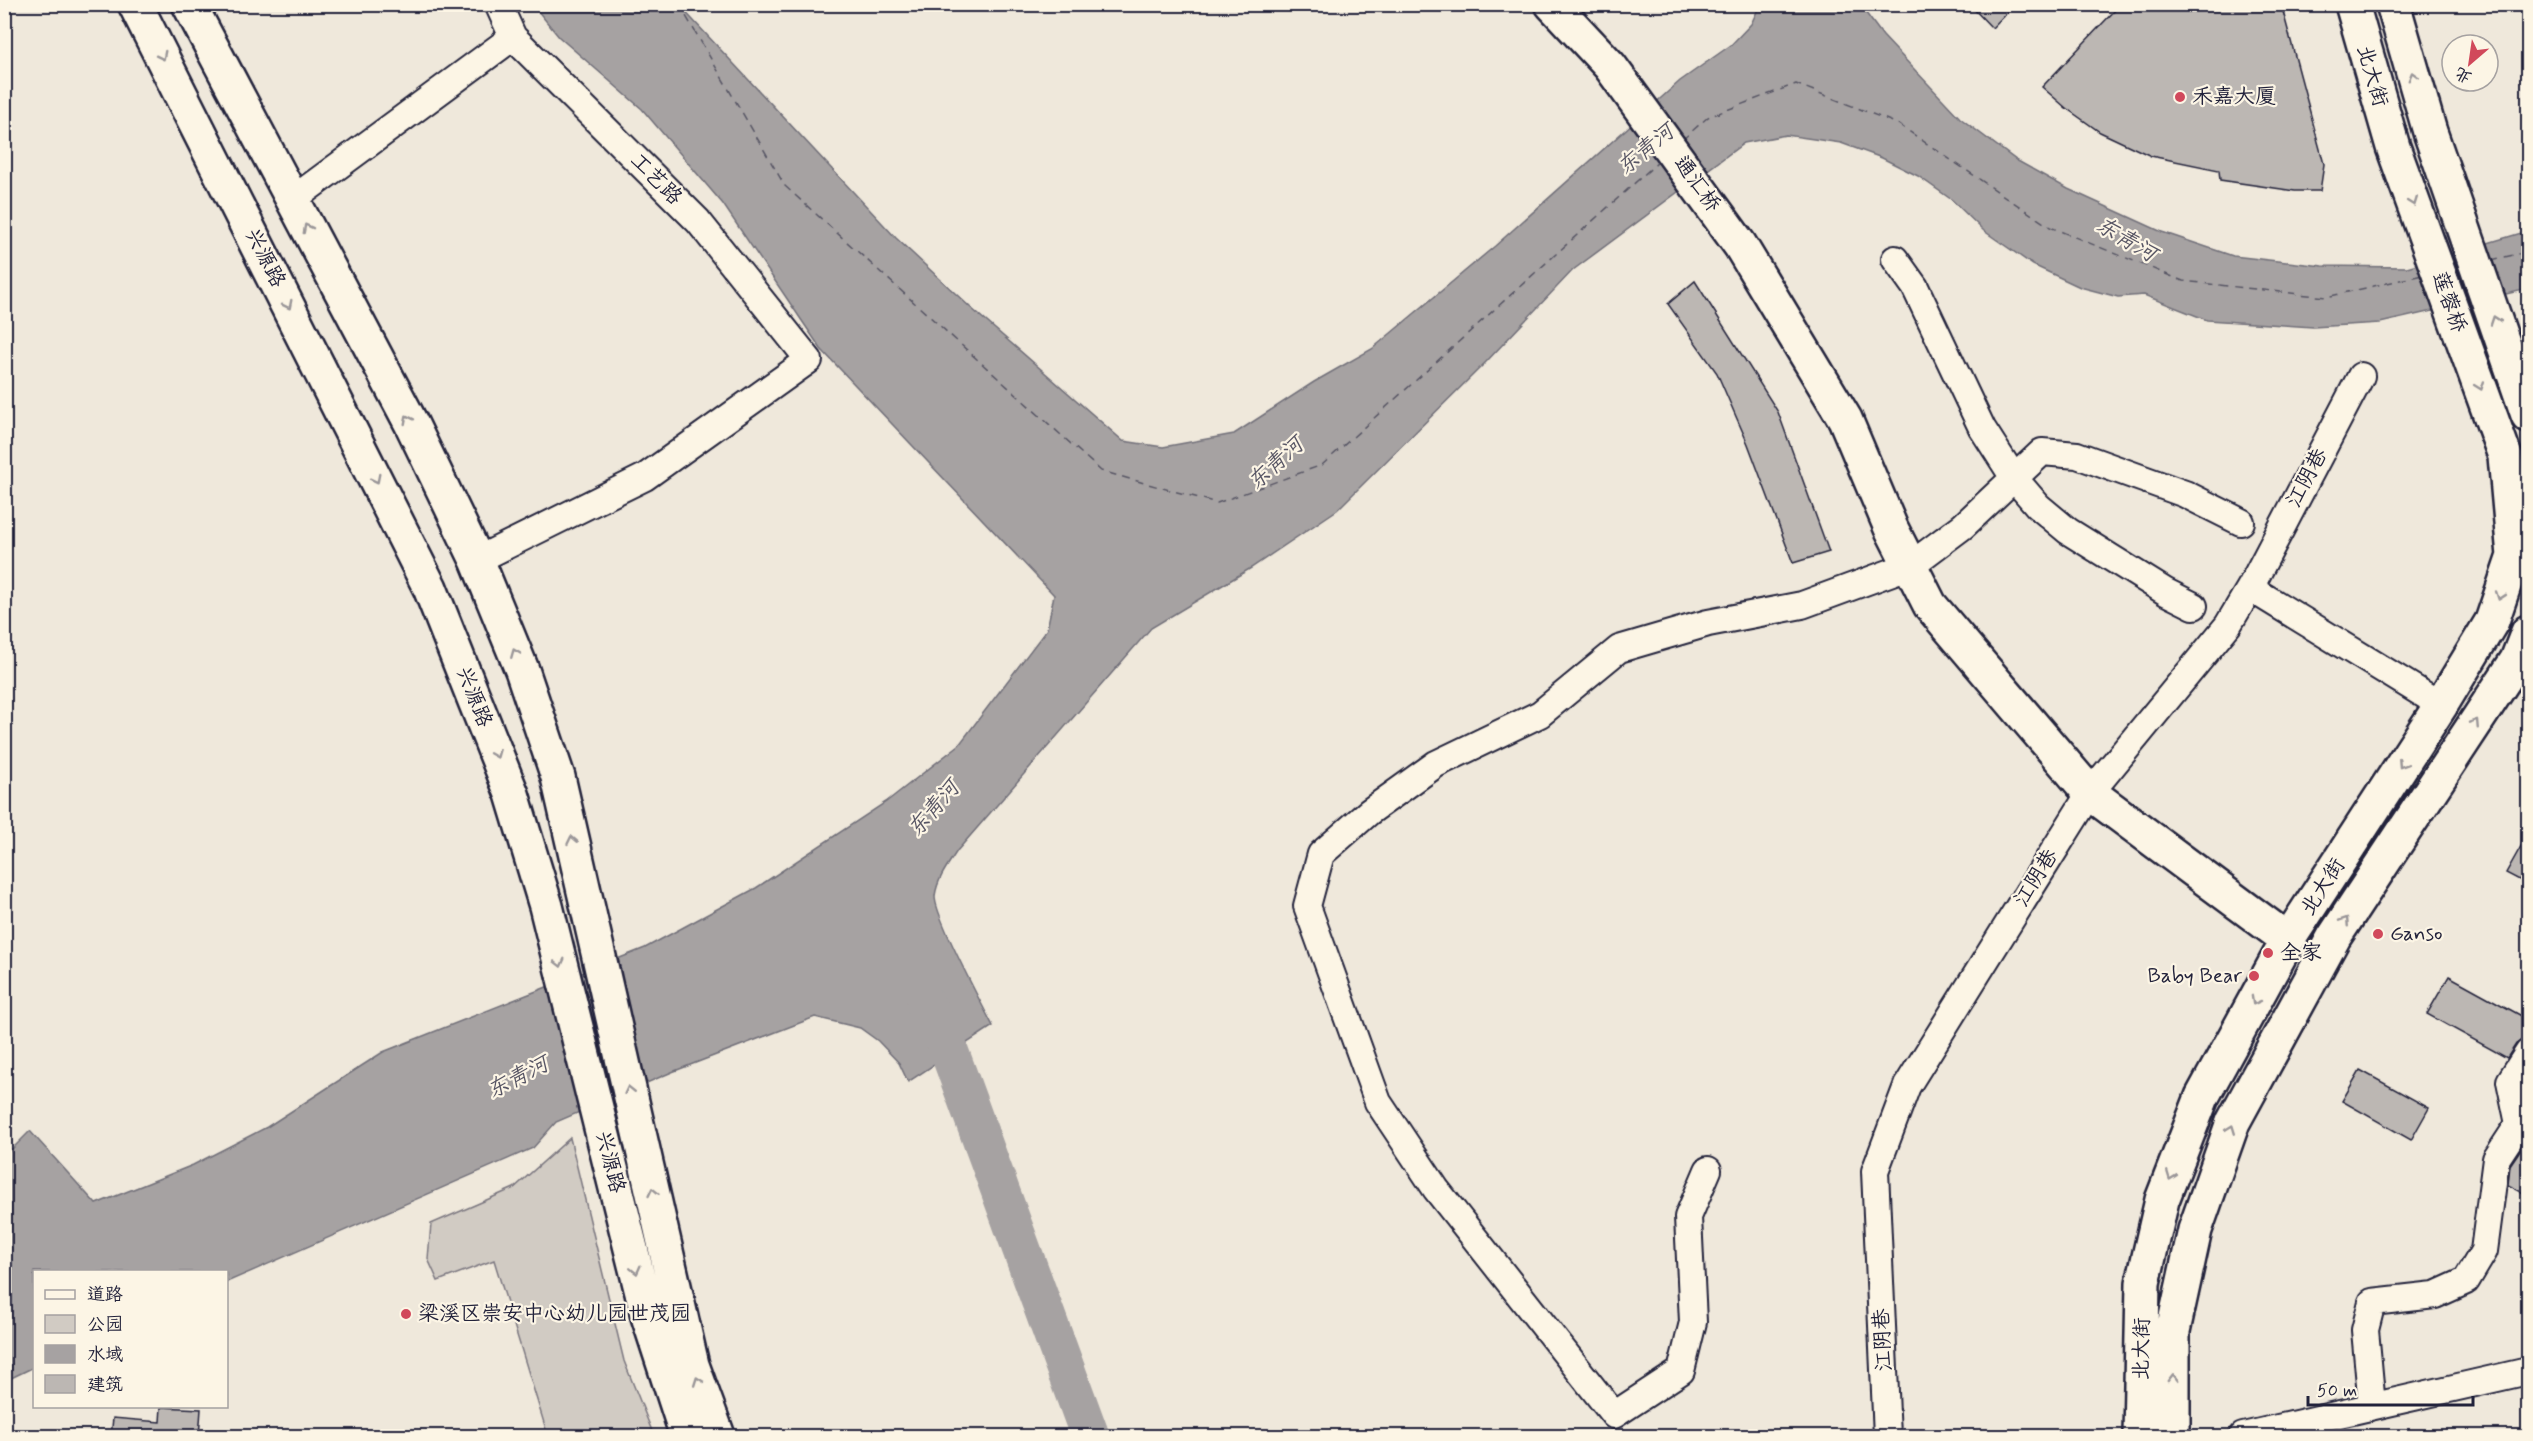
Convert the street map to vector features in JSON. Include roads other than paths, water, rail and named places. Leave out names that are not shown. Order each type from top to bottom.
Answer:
[{"type":"main road","name":"兴源路","points":[[135,4],[430,588],[513,794],[546,906],[647,1314],[687,1437]]},
{"type":"main road","points":[[189,4],[411,423],[477,560]]},
{"type":"main road","name":"通汇桥","points":[[1552,4],[1610,66],[1740,245],[1845,419],[1891,528],[1930,605],[2090,793],[2288,940]]},
{"type":"main road","name":"北大街","points":[[2352,4],[2393,147]]},
{"type":"main road","name":"北大街","points":[[2393,4],[2430,132]]},
{"type":"main road","name":"莲蓉桥","points":[[2430,132],[2529,415]]},
{"type":"main road","name":"莲蓉桥","points":[[2393,147],[2505,456]]},
{"type":"main road","name":"北大街","points":[[2140,1437],[2143,1283],[2162,1200],[2202,1097],[2288,940],[2441,705],[2492,621],[2521,554],[2505,456]]},
{"type":"main road","name":"兴源路","points":[[477,560],[522,670],[558,777],[692,1365],[718,1437]]},
{"type":"main road","name":"北大街","points":[[2173,1437],[2173,1330],[2195,1230],[2233,1122],[2334,937],[2517,660],[2529,632]]},
{"type":"street","name":"工艺路","points":[[477,560],[645,477],[809,360],[698,221],[513,36],[498,4]]},
{"type":"street","points":[[292,200],[513,36]]},
{"type":"street","points":[[1894,259],[1915,287],[1982,428],[2014,478],[2038,506],[2068,531],[2166,592],[2194,606]]},
{"type":"street","name":"江阴巷","points":[[1887,1437],[1875,1171],[1906,1086],[2090,793],[2228,626],[2361,376]]},
{"type":"street","points":[[1708,1170],[1688,1217],[1694,1322],[1681,1371],[1614,1415],[1436,1189],[1378,1102],[1307,906],[1321,854],[1369,812],[1436,764],[1540,714],[1619,649],[1708,623],[1802,605],[1911,565],[1963,526],[2042,452],[2077,454],[2185,494],[2241,522]]},
{"type":"street","points":[[2250,588],[2441,705]]},
{"type":"street","points":[[2372,1406],[2365,1330],[2372,1302],[2435,1294],[2466,1281],[2484,1251],[2496,1159],[2519,1124],[2510,1081],[2529,1053]]},
{"type":"street","points":[[2243,1437],[2529,1371]]},
{"type":"water","name":"东青河","points":[[533,5],[679,5],[896,238],[971,308],[1123,441],[1163,447],[1234,434],[1314,382],[1372,349],[1495,246],[1680,81],[1731,45],[1751,24],[1760,5],[1860,5],[1883,36],[1960,118],[2016,160],[2068,189],[2162,232],[2233,256],[2323,266],[2407,267],[2528,231],[2528,289],[2380,323],[2313,327],[2207,320],[2144,295],[2118,297],[2080,287],[2033,265],[1984,231],[1952,200],[1918,176],[1882,158],[1841,143],[1786,135],[1744,143],[1573,270],[1486,362],[1337,510],[1251,568],[1151,628],[957,851],[938,884],[935,896],[937,906],[960,960],[993,1026],[908,1082],[899,1063],[878,1041],[860,1028],[815,1017],[672,1072],[556,1122],[533,1148],[228,1282],[228,1270],[33,1270],[33,1367],[5,1381],[4,1157],[30,1131],[96,1204],[193,1165],[267,1127],[383,1052],[645,948],[756,888],[886,802],[959,745],[1047,629],[1054,595],[821,349],[723,204],[642,109],[559,37]]},
{"type":"waterway","points":[[926,1005],[944,1037],[1090,1436]]},
{"type":"place","name":"禾嘉大厦","points":[[2180,97]]},
{"type":"place","name":"Ganso","points":[[2378,934]]},
{"type":"place","name":"全家","points":[[2268,953]]},
{"type":"place","name":"Baby Bear","points":[[2254,976]]},
{"type":"place","name":"梁溪区崇安中心幼儿园世茂园","points":[[406,1314]]}]
